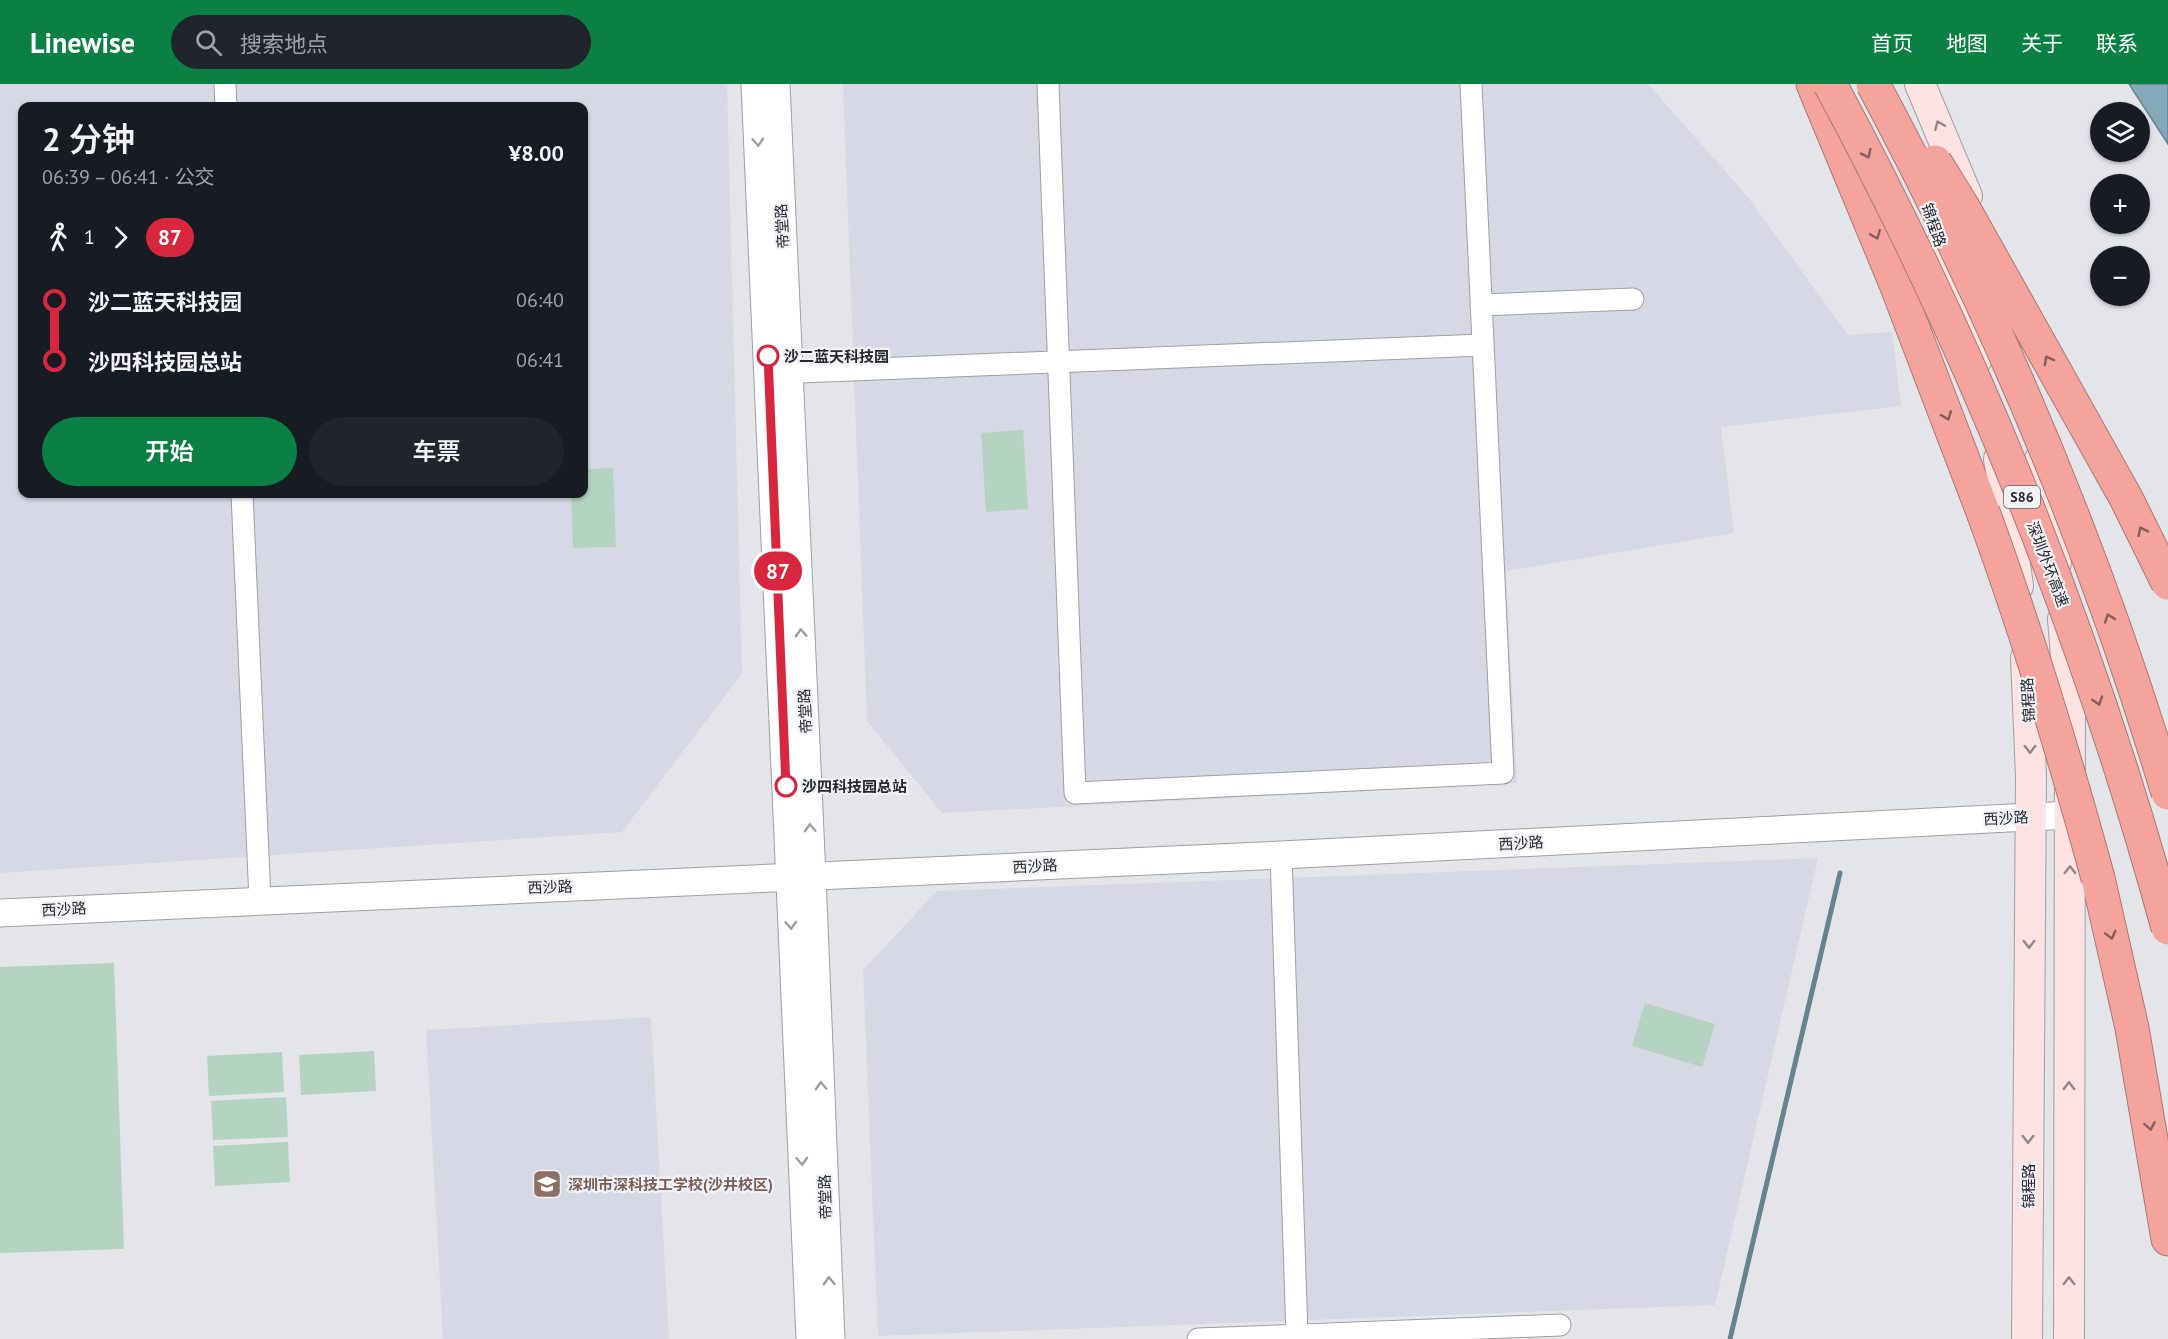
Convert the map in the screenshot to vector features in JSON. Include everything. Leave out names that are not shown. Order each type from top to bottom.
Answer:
[{"type":"highway","points":[[1813,84],[1871,222],[1940,397],[2009,584],[2050,709],[2078,804],[2116,953],[2146,1103],[2168,1239]]},
{"type":"highway","name":"深圳外环高速","points":[[1830,84],[1899,218],[1943,311],[2024,500],[2096,694],[2128,791],[2168,928]]},
{"type":"highway","name":"S86","points":[[1874,84],[1933,202],[2020,390],[2097,583],[2168,793]]},
{"type":"highway","points":[[1885,84],[1964,209],[2126,498],[2168,583]]},
{"type":"main road","name":"锦程路","points":[[1874,84],[1890,115],[1924,196],[1954,281],[1976,354],[1993,427],[2007,504],[2024,633],[2029,706],[2027,1339]]},
{"type":"main road","points":[[1920,84],[1962,182],[2015,343],[2048,498],[2064,629],[2070,705],[2069,1339]]},
{"type":"street","points":[[225,84],[226,102]]},
{"type":"street","name":"帝堂路","points":[[755,84],[779,373]]},
{"type":"street","name":"帝堂路","points":[[776,84],[779,373],[801,877],[831,1339]]},
{"type":"street","points":[[1048,84],[1075,793],[1503,773],[1471,84]]},
{"type":"street","points":[[1480,305],[1633,299]]},
{"type":"street","points":[[779,373],[1482,345]]},
{"type":"street","points":[[242,498],[260,900]]},
{"type":"street","name":"西沙路","points":[[0,913],[1281,855],[2070,815]]},
{"type":"street","points":[[1281,855],[1297,1335]]},
{"type":"street","name":"帝堂路","points":[[801,877],[810,1339]]},
{"type":"street","points":[[1198,1339],[1297,1335],[1432,1334],[1560,1325]]},
{"type":"shaded area","points":[[0,84],[727,84],[742,673],[622,832],[0,873]]},
{"type":"shaded area","name":"沙二蓝天科技园","points":[[843,84],[1648,84],[1748,197],[1848,335],[1892,332],[1901,406],[1721,427],[1734,533],[1506,571],[1517,783],[942,813],[867,721]]},
{"type":"shaded area","points":[[1818,858],[1715,1305],[878,1336],[863,970],[937,891]]},
{"type":"shaded area","name":"深圳市深科技工学校(沙井校区)","points":[[651,1017],[669,1339],[443,1339],[426,1030]]},
{"type":"green space","points":[[1023,430],[1028,509],[986,512],[981,433]]},
{"type":"green space","points":[[613,468],[616,547],[573,548],[571,498],[588,498],[588,469]]},
{"type":"green space","points":[[114,963],[124,1249],[0,1253],[0,967]]},
{"type":"green space","points":[[1645,1003],[1715,1024],[1702,1067],[1632,1046]]},
{"type":"green space","points":[[374,1051],[376,1091],[301,1095],[299,1055]]},
{"type":"green space","points":[[282,1052],[284,1092],[209,1096],[207,1056]]},
{"type":"green space","points":[[286,1097],[288,1137],[213,1140],[211,1101]]},
{"type":"green space","points":[[288,1142],[290,1182],[215,1186],[213,1146]]},
{"type":"water","points":[[2129,84],[2168,84],[2168,144],[2150,116],[2150,102],[2141,102]]},
{"type":"waterway","points":[[1730,1339],[1840,873]]},
{"type":"bus line","name":"87","points":[[768,356],[786,786]]},
{"type":"place","name":"沙二蓝天科技园","points":[[768,356]]},
{"type":"place","name":"沙四科技园总站","points":[[786,786]]},
{"type":"place","name":"深圳市深科技工学校(沙井校区)","points":[[547,1184]]}]
